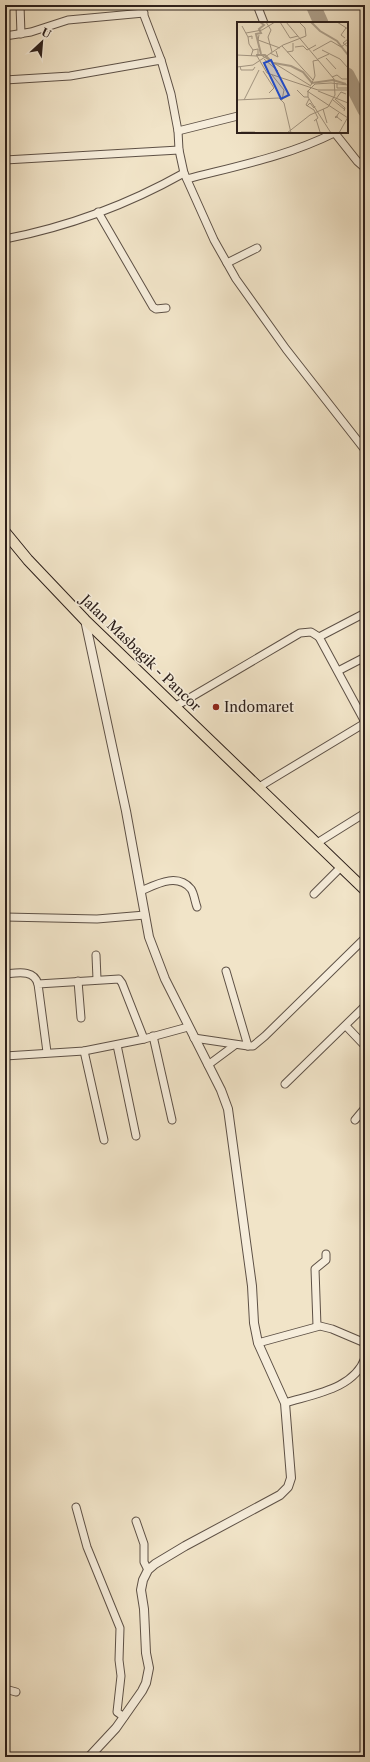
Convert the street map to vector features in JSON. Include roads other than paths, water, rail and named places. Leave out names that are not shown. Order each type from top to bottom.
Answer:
[{"type":"main road","name":"Jalan Masbagik - Pancor","points":[[5,532],[28,560],[85,620],[176,706],[365,890]]},
{"type":"street","points":[[20,5],[22,34]]},
{"type":"street","points":[[140,5],[161,60],[171,94],[178,130],[179,150],[186,176],[214,240],[236,279],[286,349],[365,450]]},
{"type":"street","points":[[257,5],[264,22]]},
{"type":"street","points":[[5,36],[22,34],[68,20],[144,13]]},
{"type":"street","points":[[5,80],[70,76],[161,60]]},
{"type":"street","points":[[178,130],[237,116]]},
{"type":"street","points":[[5,240],[52,228],[98,212],[186,176],[276,156],[310,145],[332,133]]},
{"type":"street","points":[[335,133],[357,161],[365,168]]},
{"type":"street","points":[[5,160],[179,150]]},
{"type":"street","points":[[98,212],[153,307],[156,309],[166,308]]},
{"type":"street","points":[[227,263],[257,248]]},
{"type":"street","points":[[319,637],[365,613]]},
{"type":"street","points":[[85,620],[126,811],[149,937],[154,952],[188,1027],[221,1090],[228,1109],[258,1343],[285,1402],[291,1478],[285,1491],[184,1546],[148,1570],[143,1580],[141,1590],[144,1609],[146,1653],[149,1668],[148,1676],[142,1691],[124,1717],[109,1737],[89,1757]]},
{"type":"street","points":[[176,706],[300,633],[311,632],[319,637],[365,722],[259,787]]},
{"type":"street","points":[[338,671],[365,657]]},
{"type":"street","points":[[317,843],[365,813]]},
{"type":"street","points":[[314,894],[341,867]]},
{"type":"street","points":[[140,891],[167,880],[182,883],[191,889],[197,907]]},
{"type":"street","points":[[5,918],[97,919],[145,915]]},
{"type":"street","points":[[194,1038],[236,1045],[253,1046],[365,938]]},
{"type":"street","points":[[96,955],[97,979]]},
{"type":"street","points":[[226,971],[248,1046]]},
{"type":"street","points":[[5,974],[29,974],[36,978],[48,1052]]},
{"type":"street","points":[[38,984],[78,980],[120,979],[144,1039]]},
{"type":"street","points":[[78,980],[81,1018]]},
{"type":"street","points":[[285,1084],[365,1006]]},
{"type":"street","points":[[346,1026],[365,1046]]},
{"type":"street","points":[[5,1056],[48,1052],[84,1051],[144,1039],[188,1027]]},
{"type":"street","points":[[153,1036],[172,1120]]},
{"type":"street","points":[[117,1045],[136,1136]]},
{"type":"street","points":[[208,1065],[236,1045]]},
{"type":"street","points":[[84,1051],[104,1140]]},
{"type":"street","points":[[355,1120],[365,1108]]},
{"type":"street","points":[[317,1326],[315,1269],[326,1260],[326,1254]]},
{"type":"street","points":[[258,1343],[317,1326],[332,1329],[365,1343]]},
{"type":"street","points":[[285,1402],[343,1384],[355,1375],[365,1358]]},
{"type":"street","points":[[76,1508],[87,1547],[120,1628],[119,1660],[121,1676],[117,1712],[124,1717]]},
{"type":"street","points":[[136,1521],[144,1544],[144,1562],[148,1570]]},
{"type":"street","points":[[5,1689],[16,1692]]},
{"type":"waterway","points":[[313,5],[321,22]]},
{"type":"waterway","points":[[348,77],[365,110]]},
{"type":"place","name":"Indomaret","points":[[216,707]]}]
